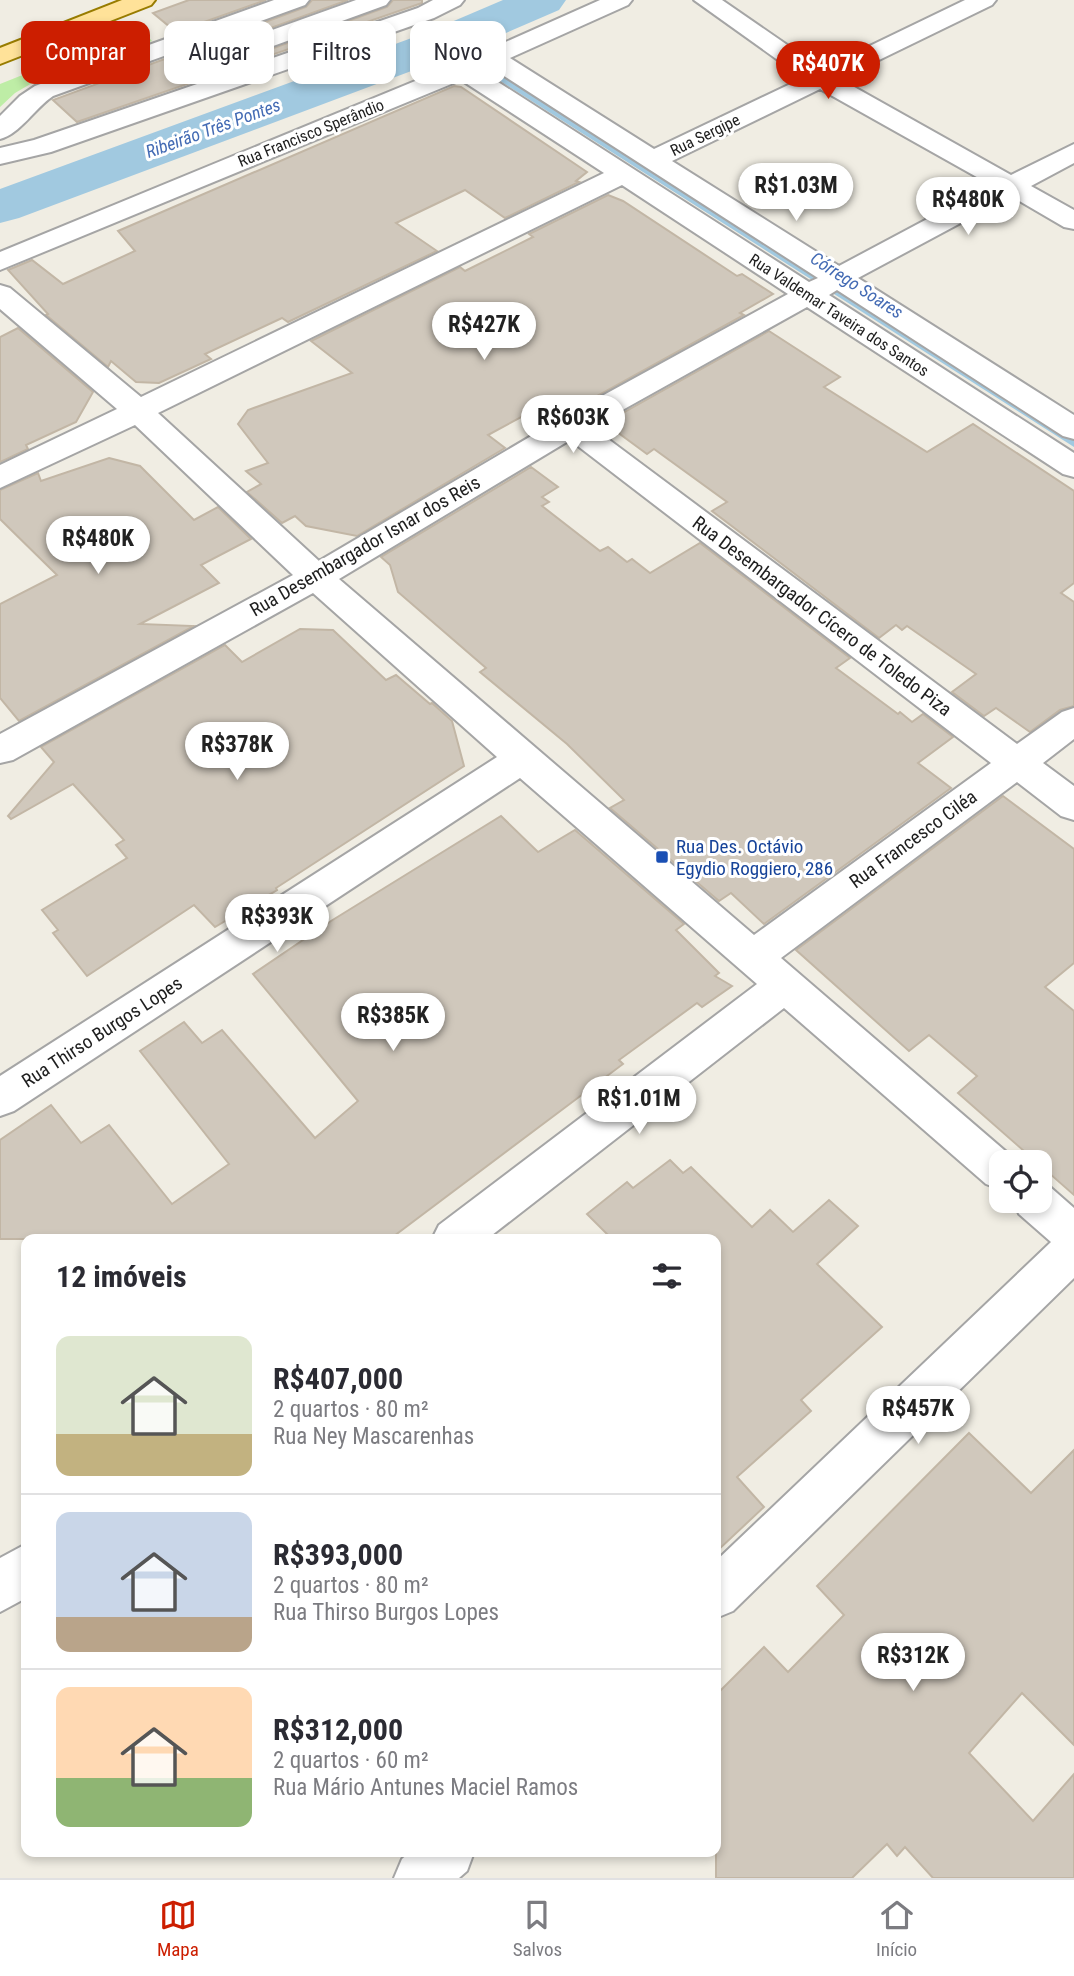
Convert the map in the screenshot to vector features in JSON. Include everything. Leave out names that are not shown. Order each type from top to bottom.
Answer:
[{"type":"main road","points":[[0,57],[116,5],[143,0]]},
{"type":"street","points":[[0,131],[29,101],[44,92],[297,0]]},
{"type":"street","points":[[274,37],[378,0]]},
{"type":"street","points":[[0,156],[42,146],[426,13],[452,0]]},
{"type":"street","name":"Rua Francisco Sperândio","points":[[506,51],[620,0]]},
{"type":"street","points":[[706,0],[821,79],[1074,220]]},
{"type":"street","name":"Rua Sergipe","points":[[653,160],[984,0]]},
{"type":"street","points":[[506,80],[653,160],[825,285],[1074,429]]},
{"type":"street","name":"Rua Francisco Sperândio","points":[[0,262],[429,84]]},
{"type":"street","name":"Rua Valdemar Taveira dos Santos","points":[[504,84],[623,174],[825,285],[1074,467]]},
{"type":"street","points":[[0,137],[50,118]]},
{"type":"street","name":"Rua Desembargador Isnar dos Reis","points":[[0,750],[316,577],[571,426],[825,285],[1074,152]]},
{"type":"street","points":[[0,478],[623,174]]},
{"type":"street","points":[[1,296],[136,410],[316,577],[522,759],[989,1161]]},
{"type":"street","name":"Rua Desembargador Cícero de Toledo Piza","points":[[571,426],[1074,806]]},
{"type":"street","name":"Rua Francesco Ciléa","points":[[753,957],[1074,721]]},
{"type":"street","name":"Rua Thirso Burgos Lopes","points":[[0,1098],[522,759]]},
{"type":"street","points":[[461,1234],[786,984]]},
{"type":"street","points":[[1049,1213],[1074,1235]]},
{"type":"street","points":[[721,1589],[1074,1249]]},
{"type":"street","points":[[0,1588],[21,1572]]},
{"type":"street","points":[[421,1878],[443,1857]]},
{"type":"green space","points":[[21,76],[21,84],[30,84],[15,93],[0,107],[0,84]]},
{"type":"building","points":[[189,0],[266,0],[207,21],[164,22],[153,13]]},
{"type":"building","points":[[312,0],[348,0],[274,27],[274,21],[268,21],[306,7]]},
{"type":"building","points":[[393,0],[422,0],[422,3],[370,21],[348,21],[387,7]]},
{"type":"building","points":[[288,43],[288,49],[274,54],[274,48]]},
{"type":"building","points":[[164,59],[164,84],[187,84],[77,122],[53,100],[97,84],[150,84],[150,64]]},
{"type":"building","points":[[454,86],[461,87],[587,172],[576,181],[579,182],[505,218],[465,190],[396,223],[437,251],[288,322],[282,318],[205,354],[211,359],[159,383],[136,382],[111,361],[108,367],[46,315],[48,314],[8,270],[32,260],[63,284],[135,251],[118,231]]},
{"type":"building","points":[[608,195],[623,201],[737,276],[742,274],[773,294],[740,313],[744,315],[581,405],[578,403],[562,412],[549,402],[488,435],[505,448],[357,536],[306,526],[295,516],[282,523],[247,492],[261,484],[246,471],[268,463],[238,424],[248,410],[352,373],[311,341],[460,267],[465,271],[533,237],[529,234]]},
{"type":"building","points":[[18,328],[93,392],[76,422],[26,445],[28,449],[0,462],[0,337]]},
{"type":"building","points":[[769,331],[840,377],[824,387],[927,452],[973,424],[1074,491],[1074,583],[1061,593],[1074,602],[1074,706],[1060,710],[1030,732],[996,708],[984,716],[952,692],[976,674],[907,626],[902,630],[896,625],[879,638],[712,511],[727,502],[654,449],[647,454],[605,423]]},
{"type":"building","points":[[109,458],[140,466],[194,520],[218,507],[251,539],[201,565],[219,583],[140,624],[194,626],[19,721],[0,698],[0,604],[57,575],[0,519],[0,490],[38,473],[41,481]]},
{"type":"building","points":[[531,467],[558,487],[542,497],[549,502],[542,506],[600,551],[608,547],[627,562],[632,559],[650,573],[700,543],[850,658],[836,668],[898,714],[900,712],[912,722],[923,714],[953,737],[918,763],[951,788],[764,924],[731,893],[719,901],[610,808],[624,800],[567,744],[480,672],[486,668],[398,592],[390,565],[381,557]]},
{"type":"building","points":[[300,629],[333,630],[386,680],[396,675],[432,703],[452,721],[464,766],[276,888],[277,890],[215,927],[194,905],[87,976],[53,933],[58,930],[42,910],[127,858],[116,845],[124,840],[73,784],[11,819],[8,816],[54,762],[41,747],[225,645],[242,662]]},
{"type":"building","points":[[1003,796],[1074,849],[1074,963],[1045,987],[1074,1011],[1074,1195],[1052,1176],[1052,1150],[1023,1150],[958,1093],[977,1076],[929,1035],[909,1051],[796,950]]},
{"type":"building","points":[[501,816],[538,852],[575,830],[684,924],[676,930],[719,973],[715,976],[732,986],[702,1007],[697,1003],[619,1060],[623,1064],[397,1234],[21,1234],[21,1239],[0,1239],[0,1140],[51,1105],[81,1143],[109,1125],[172,1204],[229,1164],[140,1051],[184,1022],[202,1043],[222,1030],[315,1138],[358,1101],[253,974],[331,921]]},
{"type":"building","points":[[670,1160],[683,1173],[691,1167],[752,1227],[770,1210],[793,1232],[829,1200],[858,1226],[817,1264],[882,1327],[801,1400],[811,1411],[737,1477],[764,1507],[721,1547],[721,1234],[607,1234],[587,1214],[627,1182],[633,1188]]},
{"type":"building","points":[[969,1433],[1031,1493],[1074,1450],[1074,1745],[1022,1693],[969,1753],[1033,1821],[1074,1774],[1074,1878],[933,1878],[905,1847],[897,1856],[887,1844],[852,1878],[716,1878],[716,1857],[721,1857],[721,1690],[764,1647],[788,1672],[844,1615],[817,1586]]},
{"type":"waterway","name":"Ribeirão Três Pontes","points":[[0,207],[445,42],[543,0]]},
{"type":"waterway","name":"Córrego Soares","points":[[506,81],[1074,444]]},
{"type":"place","name":"Rua Des. Octávio Egydio Roggiero, 286","points":[[662,857]]}]
